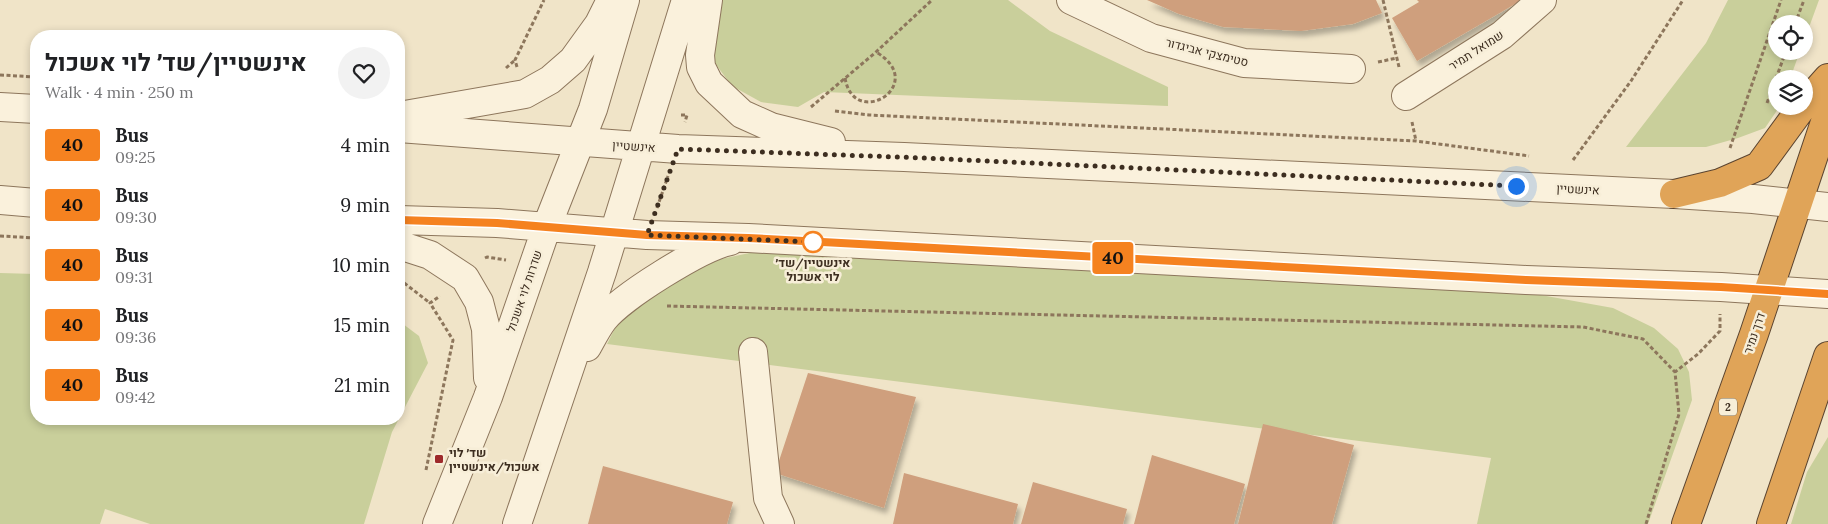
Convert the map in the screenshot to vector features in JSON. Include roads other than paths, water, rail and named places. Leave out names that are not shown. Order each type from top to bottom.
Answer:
[{"type":"highway","points":[[1813,95],[1828,78]]},
{"type":"highway","name":"דרך נמיר","points":[[1686,524],[1769,290],[1828,113]]},
{"type":"highway","points":[[1674,194],[1720,182],[1759,166],[1796,115]]},
{"type":"highway","points":[[1771,524],[1828,356]]},
{"type":"highway","points":[[1789,470],[1828,414]]},
{"type":"street","points":[[405,115],[525,94],[550,80],[573,60],[599,24],[611,0]]},
{"type":"street","name":"שדרות לוי אשכול","points":[[437,524],[488,397],[547,226],[592,109],[625,0]]},
{"type":"street","points":[[517,524],[602,272],[686,0]]},
{"type":"street","points":[[708,0],[700,55],[701,67],[709,82],[742,114],[771,127],[904,157]]},
{"type":"street","name":"סטימצקי אביגדור","points":[[1071,0],[1151,38],[1244,63],[1351,69]]},
{"type":"street","name":"שמואל תמיר","points":[[1406,96],[1502,35],[1542,0]]},
{"type":"street","points":[[0,107],[30,109]]},
{"type":"street","name":"אינשטיין","points":[[405,128],[678,149],[904,157],[1674,194],[1828,207]]},
{"type":"street","points":[[0,200],[30,202]]},
{"type":"street","points":[[405,220],[547,226],[647,235],[748,238],[1828,294]]},
{"type":"street","points":[[561,392],[603,320],[613,310],[650,283],[705,250],[726,242],[748,238]]},
{"type":"street","points":[[405,247],[430,255],[465,278],[479,302],[486,329],[488,397]]},
{"type":"street","points":[[753,352],[768,498],[780,524]]},
{"type":"place","name":"אינשטיין/שד׳ לוי אשכול","points":[[813,242]]},
{"type":"place","name":"שד׳ לוי אשכול/אינשטיין","points":[[439,459]]}]
